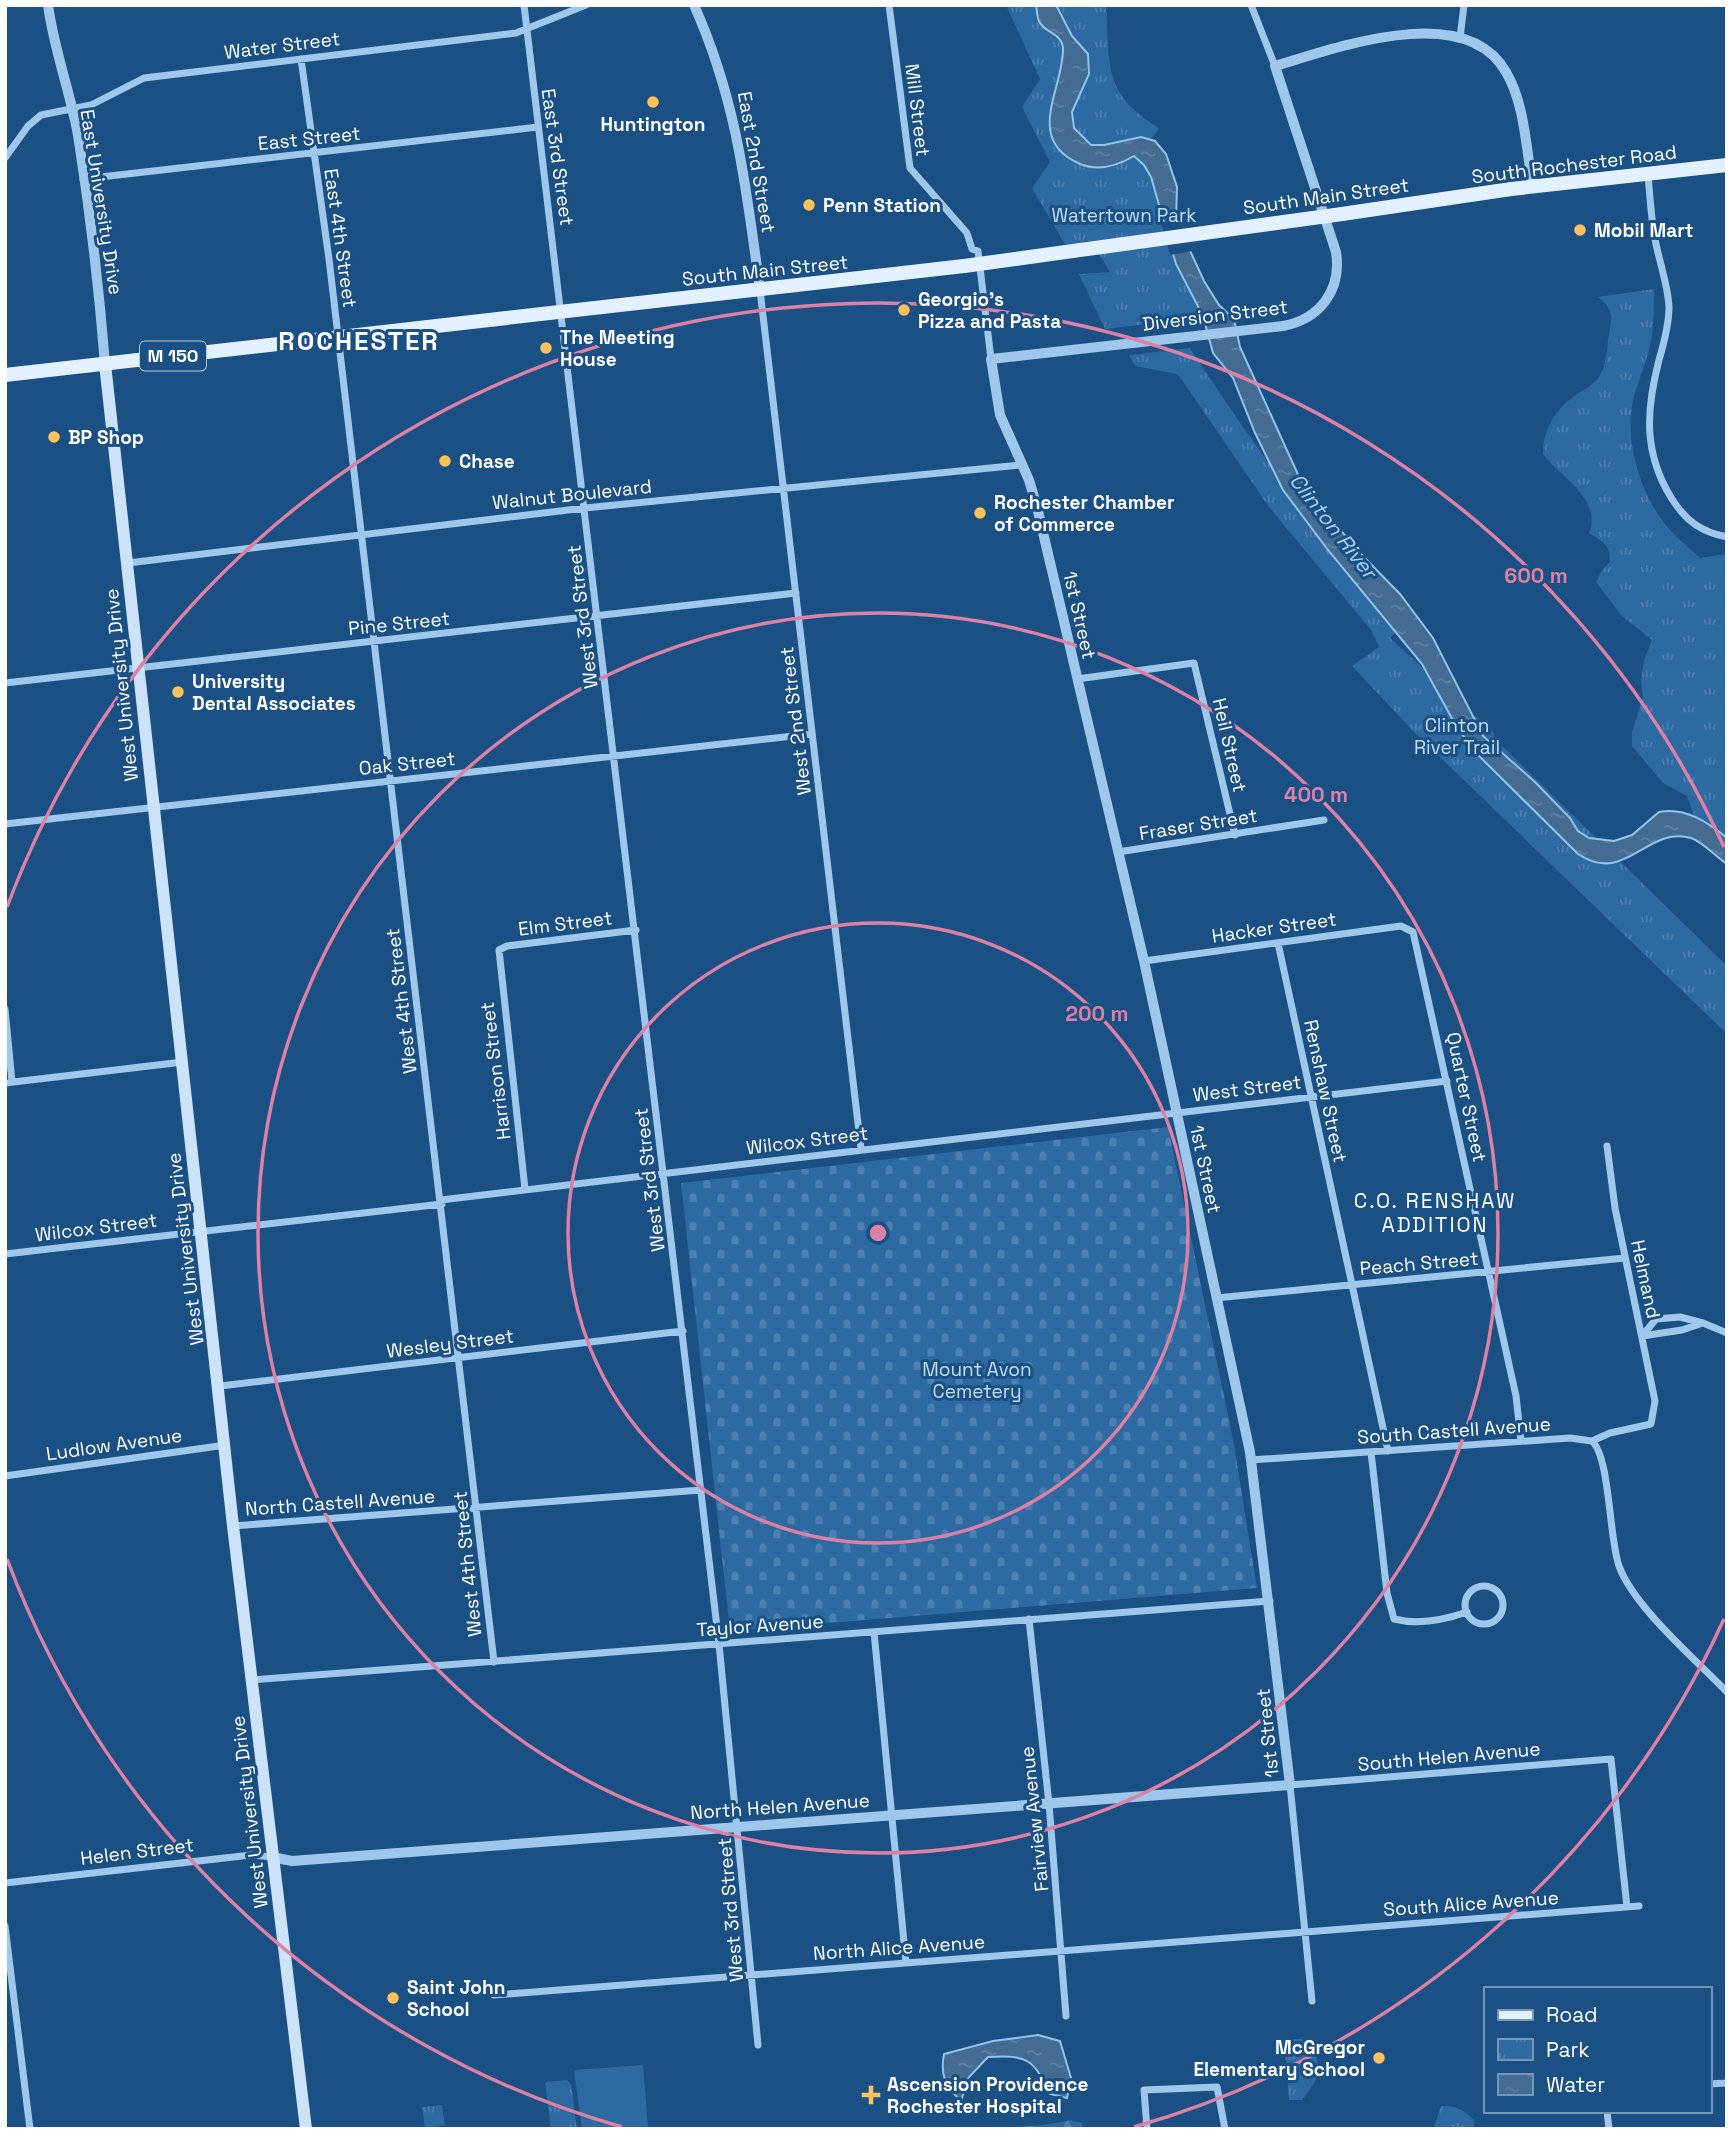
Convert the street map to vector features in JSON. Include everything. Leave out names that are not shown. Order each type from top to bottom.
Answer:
[{"type":"main road","name":"South Rochester Road","points":[[1427,202],[1727,165]]},
{"type":"main road","name":"South Main Street","points":[[105,364],[964,266],[1427,202]]},
{"type":"main road","name":"M 150","points":[[5,375],[105,364]]},
{"type":"main road","name":"West University Drive","points":[[105,364],[152,808],[203,1231],[233,1526],[306,2129]]},
{"type":"street","name":"East University Drive","points":[[48,5],[54,46],[71,108],[83,179],[99,292],[105,364]]},
{"type":"street","name":"East 3rd Street","points":[[524,5],[561,312]]},
{"type":"street","name":"Water Street","points":[[5,158],[35,120],[51,112],[91,105],[144,78],[527,31],[586,5]]},
{"type":"street","name":"East 2nd Street","points":[[694,5],[717,60],[733,112],[760,289]]},
{"type":"street","name":"Mill Street","points":[[889,5],[910,169],[967,233],[972,249],[978,251],[991,359]]},
{"type":"street","points":[[1251,5],[1275,66],[1397,35],[1429,33],[1460,38],[1492,54],[1513,85],[1533,187]]},
{"type":"street","points":[[1460,38],[1464,5]]},
{"type":"street","name":"East 4th Street","points":[[301,59],[338,338]]},
{"type":"street","name":"Diversion Street","points":[[991,359],[1289,324],[1308,317],[1330,295],[1337,270],[1334,246],[1275,66]]},
{"type":"street","name":"East Street","points":[[83,179],[538,127]]},
{"type":"street","points":[[1648,175],[1654,235],[1669,304],[1666,333],[1650,394],[1648,438],[1665,487],[1679,511],[1692,524],[1710,534],[1727,537]]},
{"type":"street","name":"West 2nd Street","points":[[760,289],[861,1149]]},
{"type":"street","name":"West 3rd Street","points":[[561,312],[719,1644],[758,2045]]},
{"type":"street","name":"West 4th Street","points":[[338,338],[494,1662]]},
{"type":"street","name":"1st Street","points":[[991,359],[1000,415],[1034,495],[1144,961],[1251,1460],[1270,1601],[1311,2001]]},
{"type":"street","name":"Walnut Boulevard","points":[[128,563],[585,508],[1021,465]]},
{"type":"street","name":"Pine Street","points":[[5,683],[796,593]]},
{"type":"street","name":"Heil Street","points":[[1077,679],[1194,663],[1235,835]]},
{"type":"street","name":"Oak Street","points":[[5,824],[812,734]]},
{"type":"street","name":"Fraser Street","points":[[1118,852],[1324,820]]},
{"type":"street","name":"Hacker Street","points":[[1144,961],[1393,927],[1408,928]]},
{"type":"street","name":"Quarter Street","points":[[1408,928],[1416,939],[1516,1396],[1521,1441]]},
{"type":"street","name":"Elm Street","points":[[499,950],[507,946],[636,930]]},
{"type":"street","name":"Renshaw Street","points":[[1278,943],[1388,1451]]},
{"type":"street","name":"Harrison Street","points":[[499,950],[525,1189]]},
{"type":"street","points":[[5,1009],[9,1083],[183,1062]]},
{"type":"street","name":"West Street","points":[[1177,1113],[1447,1081]]},
{"type":"street","name":"Wilcox Street","points":[[5,1254],[441,1202],[664,1172],[1177,1113]]},
{"type":"street","name":"Helmand","points":[[1607,1146],[1625,1258],[1654,1401],[1654,1419]]},
{"type":"street","name":"Peach Street","points":[[1216,1298],[1625,1258]]},
{"type":"street","points":[[1642,1336],[1657,1319],[1681,1317],[1727,1333]]},
{"type":"street","points":[[1642,1336],[1682,1330],[1703,1323]]},
{"type":"street","name":"Wesley Street","points":[[220,1386],[683,1331]]},
{"type":"street","name":"South Castell Avenue","points":[[1251,1460],[1570,1438],[1592,1441],[1610,1433],[1644,1427],[1654,1419]]},
{"type":"street","points":[[1592,1441],[1602,1458],[1615,1550],[1624,1578],[1643,1604],[1727,1692]]},
{"type":"street","name":"Ludlow Avenue","points":[[5,1476],[226,1445]]},
{"type":"street","points":[[1371,1452],[1387,1593],[1394,1619],[1408,1622],[1450,1619],[1466,1612]]},
{"type":"street","name":"North Castell Avenue","points":[[233,1526],[701,1490]]},
{"type":"street","points":[[1479,1586],[1491,1587],[1500,1595],[1503,1607],[1492,1622],[1475,1621],[1466,1612],[1466,1600],[1479,1586]]},
{"type":"street","name":"Taylor Avenue","points":[[252,1680],[1270,1601]]},
{"type":"street","name":"Fairview Avenue","points":[[1029,1619],[1049,1804],[1066,2016]]},
{"type":"street","points":[[874,1632],[906,1963]]},
{"type":"street","name":"South Helen Avenue","points":[[1290,1785],[1611,1759],[1628,1907]]},
{"type":"street","name":"North Helen Avenue","points":[[272,1857],[300,1860],[1290,1785]]},
{"type":"street","name":"Helen Street","points":[[5,1883],[251,1855],[272,1857]]},
{"type":"street","name":"South Alice Avenue","points":[[1306,1932],[1639,1906]]},
{"type":"street","points":[[5,1926],[30,2129]]},
{"type":"street","name":"North Alice Avenue","points":[[494,1995],[1306,1932]]},
{"type":"street","points":[[1147,2129],[1144,2090],[1217,2087],[1225,2129]]},
{"type":"green space","name":"Watertown Park","points":[[1006,5],[1106,5],[1109,61],[1118,90],[1141,115],[1159,128],[1148,144],[1147,168],[1187,265],[1221,321],[1178,326],[1175,321],[1105,329],[1079,274],[1110,272],[1094,245],[1067,248],[1032,188],[1050,162],[1022,107],[1040,79]]},
{"type":"green space","points":[[1654,289],[1654,314],[1648,354],[1633,401],[1633,453],[1652,504],[1675,535],[1700,558],[1727,554],[1727,838],[1706,821],[1694,816],[1687,796],[1663,783],[1632,746],[1632,732],[1643,697],[1641,681],[1644,660],[1652,640],[1621,615],[1596,582],[1610,562],[1609,551],[1589,533],[1592,521],[1585,499],[1543,454],[1547,430],[1555,415],[1573,397],[1590,386],[1603,368],[1611,317],[1608,307],[1598,297]]},
{"type":"green space","name":"Clinton River Trail","points":[[1190,348],[1290,492],[1400,628],[1390,638],[1494,733],[1495,739],[1727,966],[1727,1034],[1416,734],[1352,666],[1379,647],[1371,630],[1269,507],[1177,374],[1135,366],[1129,355]]},
{"type":"green space","name":"Mount Avon Cemetery","points":[[1168,1127],[1233,1439],[1257,1588],[730,1631],[681,1183]]},
{"type":"green space","points":[[1284,2039],[1311,2039],[1314,2049],[1318,2071],[1302,2100],[1289,2100]]},
{"type":"green space","points":[[643,2065],[648,2129],[582,2129],[574,2070]]},
{"type":"green space","points":[[567,2080],[571,2084],[577,2129],[551,2129],[545,2082]]},
{"type":"green space","points":[[442,2105],[445,2125],[425,2128],[422,2107]]},
{"type":"green space","points":[[1441,2106],[1456,2108],[1466,2113],[1474,2120],[1473,2129],[1434,2127]]},
{"type":"green space","points":[[1070,2120],[1082,2123],[1082,2129],[987,2129],[1039,2125]]},
{"type":"water","name":"Clinton River","points":[[1036,5],[1056,5],[1072,36],[1088,54],[1089,74],[1072,112],[1074,128],[1091,145],[1141,137],[1155,141],[1166,154],[1177,187],[1176,220],[1204,281],[1219,305],[1234,319],[1240,347],[1300,479],[1356,549],[1400,594],[1433,638],[1483,736],[1535,782],[1570,818],[1578,831],[1589,838],[1614,841],[1632,835],[1659,812],[1678,812],[1704,821],[1727,838],[1727,864],[1696,840],[1675,836],[1623,860],[1595,862],[1578,854],[1475,752],[1455,724],[1422,664],[1328,550],[1283,490],[1255,433],[1233,378],[1213,353],[1203,316],[1176,264],[1151,177],[1144,165],[1134,156],[1107,167],[1085,166],[1062,153],[1053,140],[1051,111],[1063,48],[1060,39],[1041,25]]},
{"type":"water","points":[[1038,2035],[1060,2041],[1071,2078],[1067,2098],[1050,2094],[1033,2066],[1020,2058],[1012,2057],[988,2057],[969,2077],[961,2101],[948,2085],[943,2074],[944,2054],[993,2041]]},
{"type":"pier","points":[[1179,220],[1193,251],[1170,255],[1161,222]]},
{"type":"place","name":"Huntington","points":[[653,102]]},
{"type":"place","name":"Penn Station","points":[[809,205]]},
{"type":"place","name":"Mobil Mart","points":[[1580,230]]},
{"type":"place","name":"Georgio's Pizza and Pasta","points":[[904,310]]},
{"type":"place","name":"The Meeting House","points":[[546,348]]},
{"type":"place","name":"BP Shop","points":[[54,437]]},
{"type":"place","name":"Chase","points":[[445,461]]},
{"type":"place","name":"Rochester Chamber of Commerce","points":[[980,513]]},
{"type":"place","name":"University Dental Associates","points":[[178,692]]},
{"type":"place","name":"Saint John School","points":[[393,1998]]},
{"type":"place","name":"McGregor Elementary School","points":[[1379,2058]]},
{"type":"place","name":"Ascension Providence Rochester Hospital","points":[[871,2095]]},
{"type":"district","name":"ROCHESTER","points":[[359,341]]},
{"type":"district","name":"C.O. RENSHAW ADDITION","points":[[1435,1213]]}]
